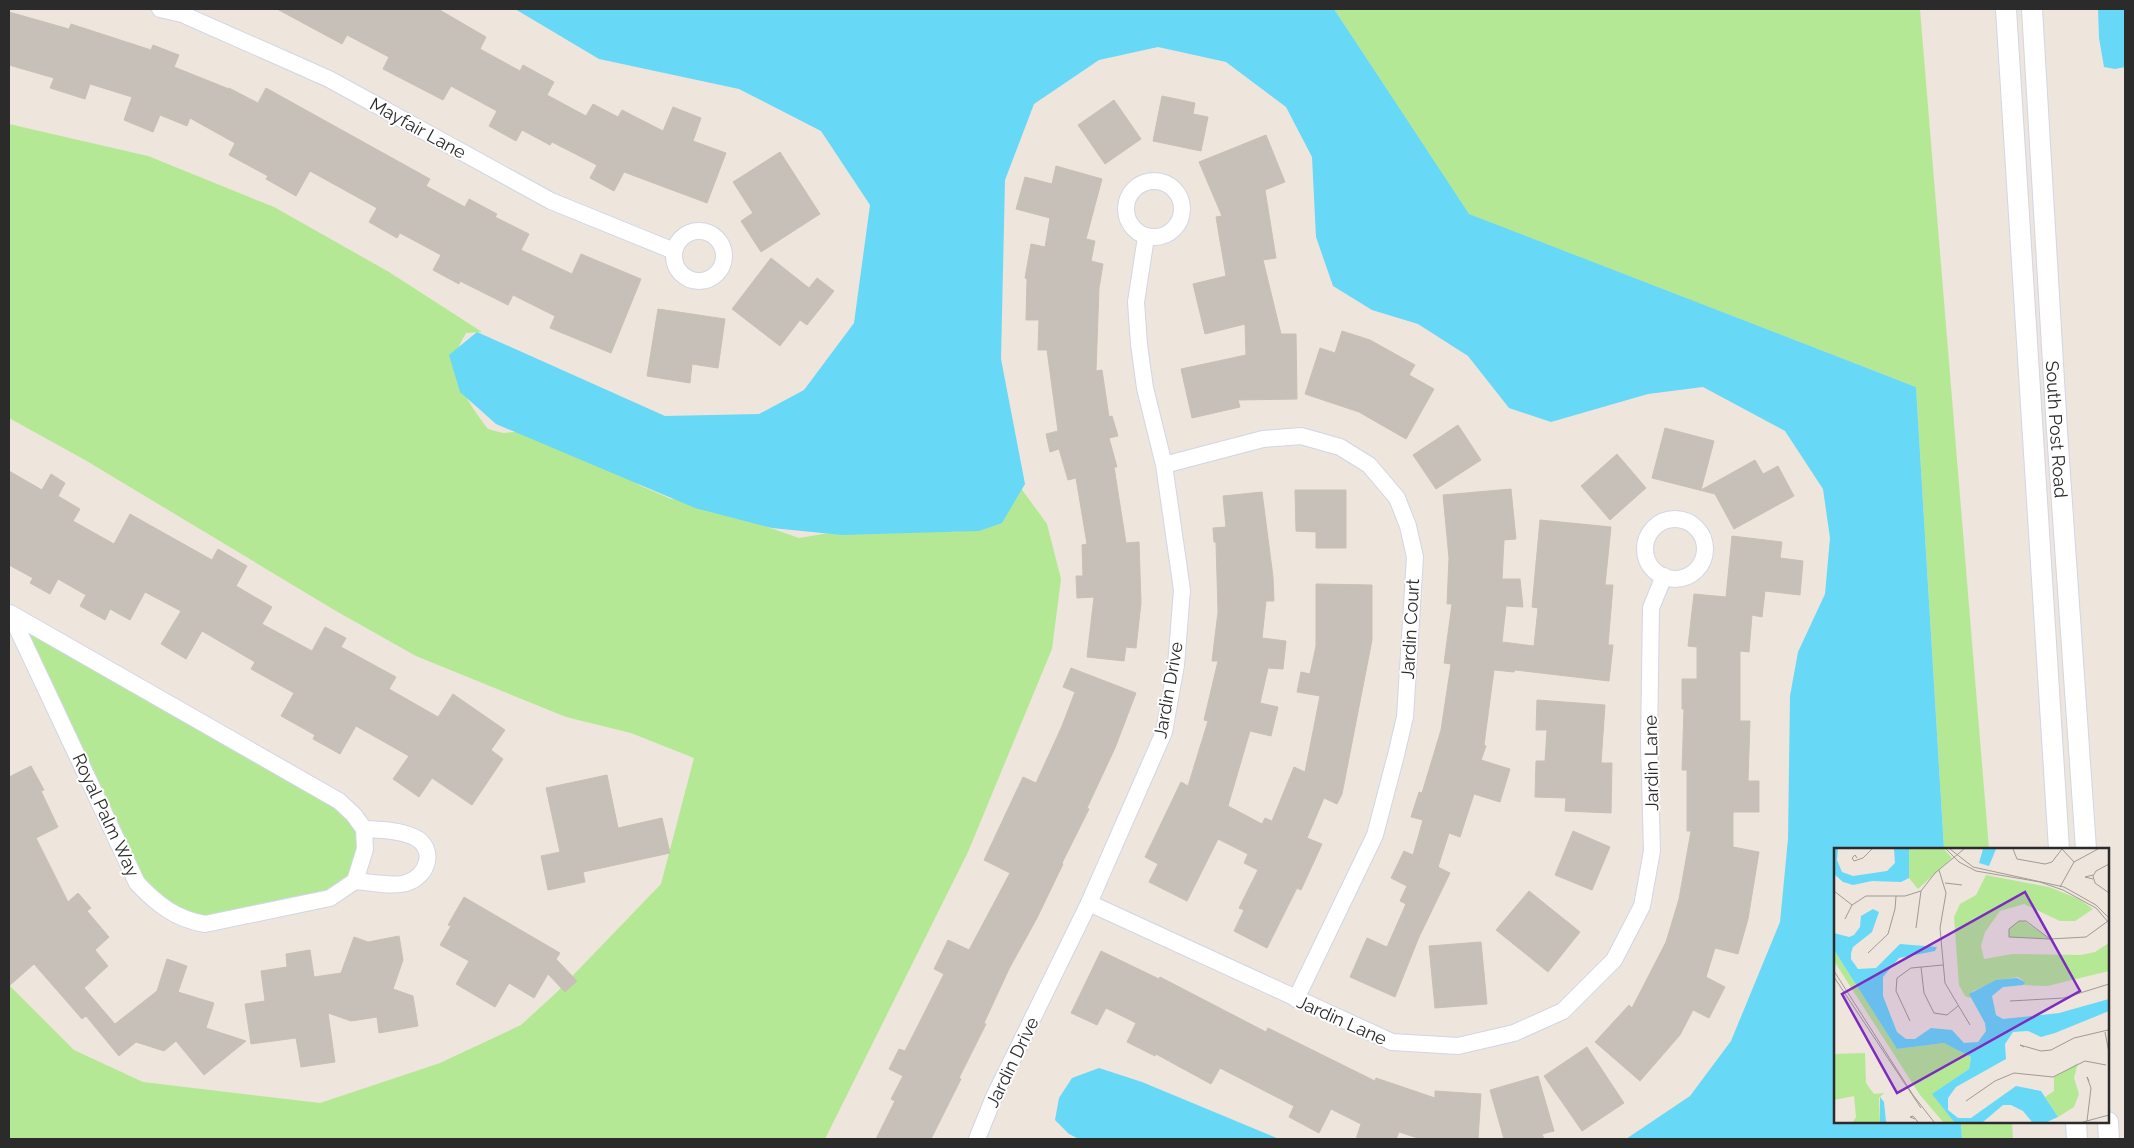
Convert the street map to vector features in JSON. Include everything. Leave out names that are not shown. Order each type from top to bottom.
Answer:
[{"type":"street","name":"Mayfair Lane","points":[[160,9],[182,14],[329,79],[551,201],[674,251]]},
{"type":"street","name":"South Post Road","points":[[2006,9],[2059,848]]},
{"type":"street","name":"South Post Road","points":[[2032,9],[2058,450],[2086,848]]},
{"type":"street","name":"Jardin Drive","points":[[977,1139],[994,1097],[1089,903],[1164,732],[1173,684],[1182,590],[1164,465],[1145,388],[1138,336],[1136,302],[1146,237]]},
{"type":"street","name":"Jardin Court","points":[[1164,465],[1263,440],[1301,436],[1340,448],[1369,466],[1397,498],[1408,526],[1414,557],[1405,717],[1375,835],[1296,999]]},
{"type":"street","name":"Jardin Lane","points":[[1089,903],[1392,1042],[1458,1046],[1514,1034],[1563,1011],[1614,960],[1642,906],[1652,851],[1650,743],[1652,608],[1664,576]]},
{"type":"street","name":"Royal Palm Way","points":[[9,612],[339,802],[354,815],[364,830]]},
{"type":"street","name":"Royal Palm Way","points":[[9,612],[138,883],[155,902],[172,914],[190,922],[205,924],[330,898],[355,881]]},
{"type":"street","points":[[364,830],[397,831],[416,838],[425,849],[428,863],[419,878],[404,884],[355,881],[365,849],[364,830]]},
{"type":"street","points":[[2076,1123],[2077,1139]]},
{"type":"street","points":[[2108,1123],[2109,1139]]},
{"type":"green space","points":[[1334,9],[1920,9],[1989,848],[1944,848],[1916,387],[1468,214]]},
{"type":"green space","points":[[9,124],[148,156],[274,207],[389,272],[482,332],[466,333],[457,351],[454,370],[461,388],[488,429],[503,433],[529,431],[615,466],[639,485],[671,499],[690,500],[799,538],[877,525],[934,526],[954,532],[976,528],[1015,480],[1047,524],[1061,579],[1052,649],[968,852],[825,1139],[9,1139],[9,985],[74,1050],[143,1082],[320,1103],[440,1063],[521,1025],[556,993],[661,884],[694,758],[631,733],[566,717],[416,656],[336,611],[85,460],[9,418]]},
{"type":"green space","points":[[10,613],[339,801],[364,829],[355,881],[330,898],[205,924],[155,901]]},
{"type":"green space","points":[[1961,1123],[2012,1123],[2013,1139],[1962,1139]]},
{"type":"water","points":[[515,9],[1334,9],[1469,214],[1916,387],[1944,848],[1834,848],[1834,1123],[1961,1123],[1962,1139],[1626,1139],[1690,1096],[1731,1041],[1780,922],[1788,839],[1790,696],[1798,652],[1825,594],[1830,538],[1823,489],[1785,431],[1703,387],[1648,394],[1551,422],[1509,408],[1468,356],[1418,324],[1372,310],[1333,286],[1316,237],[1312,157],[1286,107],[1226,62],[1158,47],[1099,60],[1034,104],[1005,180],[1001,359],[1025,484],[1002,523],[979,531],[842,535],[772,528],[695,508],[496,424],[460,392],[449,355],[477,332],[665,416],[759,414],[804,390],[854,323],[870,205],[821,131],[739,89],[599,59]]},
{"type":"water","points":[[2098,9],[2125,9],[2125,67],[2115,69],[2104,67],[2099,38]]},
{"type":"water","points":[[1099,1068],[1142,1082],[1279,1139],[1079,1139],[1069,1134],[1055,1120],[1059,1098],[1072,1078]]},
{"type":"building","points":[[277,9],[438,9],[486,37],[480,49],[520,71],[523,65],[554,82],[547,95],[586,116],[593,104],[618,117],[622,110],[663,131],[673,107],[701,118],[693,141],[726,153],[707,203],[624,172],[614,191],[590,178],[597,165],[552,142],[550,145],[522,130],[516,141],[489,126],[497,111],[451,86],[443,100],[383,69],[389,57],[347,35],[342,44]]},
{"type":"building","points":[[9,12],[69,29],[71,24],[151,50],[153,45],[179,55],[174,67],[229,88],[258,103],[266,88],[430,179],[426,186],[465,207],[469,199],[497,214],[495,217],[529,234],[521,250],[572,274],[581,254],[641,279],[611,353],[550,328],[555,316],[513,295],[508,305],[460,281],[459,284],[433,270],[441,255],[400,233],[397,238],[369,222],[377,208],[310,171],[296,196],[266,179],[268,176],[229,155],[235,143],[190,118],[187,126],[160,115],[153,132],[124,120],[132,97],[90,84],[85,99],[50,88],[54,78],[9,65]]},
{"type":"building","points":[[1162,96],[1195,103],[1193,114],[1208,117],[1201,151],[1153,141]]},
{"type":"building","points":[[1114,100],[1141,139],[1105,164],[1078,125]]},
{"type":"building","points":[[1266,135],[1285,182],[1265,190],[1276,258],[1263,260],[1281,334],[1296,334],[1297,399],[1238,400],[1240,407],[1192,418],[1181,369],[1246,355],[1245,324],[1205,334],[1193,284],[1226,276],[1216,217],[1222,216],[1199,162]]},
{"type":"building","points":[[780,152],[820,214],[761,252],[741,221],[753,213],[733,182]]},
{"type":"building","points":[[1056,166],[1102,179],[1086,239],[1095,241],[1091,261],[1103,264],[1099,288],[1096,371],[1102,370],[1109,417],[1112,416],[1118,436],[1109,438],[1117,467],[1114,467],[1126,543],[1139,542],[1141,603],[1136,648],[1126,647],[1124,661],[1087,657],[1094,597],[1077,598],[1076,576],[1083,576],[1082,545],[1087,544],[1076,478],[1068,480],[1059,449],[1050,452],[1046,434],[1058,431],[1047,350],[1038,350],[1039,320],[1026,320],[1027,279],[1025,278],[1031,244],[1045,247],[1050,218],[1016,209],[1025,177],[1052,184]]},
{"type":"building","points":[[771,258],[809,288],[817,278],[834,291],[807,325],[800,320],[780,346],[732,309]]},
{"type":"building","points":[[658,309],[725,319],[718,368],[692,364],[690,383],[647,376]]},
{"type":"building","points":[[1342,331],[1370,340],[1415,365],[1409,375],[1434,389],[1406,439],[1359,412],[1305,394],[1320,348],[1335,353]]},
{"type":"building","points":[[1458,425],[1481,460],[1436,489],[1413,455]]},
{"type":"building","points":[[1665,428],[1714,441],[1701,490],[1755,460],[1763,474],[1778,466],[1794,496],[1734,529],[1715,494],[1652,478]]},
{"type":"building","points":[[1617,454],[1646,488],[1610,520],[1581,486]]},
{"type":"building","points":[[9,471],[42,490],[51,474],[65,483],[58,496],[80,509],[73,521],[114,544],[130,514],[212,560],[218,549],[247,566],[236,586],[272,607],[262,624],[312,651],[325,627],[346,638],[341,647],[396,677],[389,689],[438,717],[453,694],[505,730],[491,750],[503,759],[472,805],[432,778],[419,797],[393,779],[409,756],[356,726],[340,754],[313,739],[315,735],[281,716],[294,693],[251,669],[255,662],[202,631],[186,659],[161,644],[181,611],[145,592],[130,620],[110,609],[105,620],[80,606],[86,595],[58,579],[50,594],[30,583],[33,578],[9,565]]},
{"type":"building","points":[[1511,489],[1516,539],[1504,540],[1502,579],[1520,579],[1523,607],[1506,606],[1502,642],[1534,646],[1538,608],[1532,607],[1540,520],[1611,527],[1605,585],[1613,585],[1608,645],[1613,645],[1609,681],[1515,670],[1514,672],[1494,670],[1484,745],[1486,746],[1481,760],[1510,769],[1500,802],[1474,794],[1460,837],[1449,833],[1438,867],[1450,873],[1419,937],[1395,997],[1350,977],[1367,938],[1387,947],[1406,904],[1400,901],[1407,886],[1391,878],[1404,851],[1413,855],[1423,820],[1411,817],[1419,792],[1422,793],[1441,730],[1451,664],[1444,663],[1452,604],[1447,604],[1449,558],[1443,495]]},
{"type":"building","points":[[1295,490],[1346,490],[1346,548],[1316,548],[1316,532],[1296,531]]},
{"type":"building","points":[[1262,492],[1273,577],[1274,601],[1266,601],[1262,638],[1286,641],[1283,669],[1268,668],[1260,703],[1278,707],[1271,736],[1250,731],[1228,806],[1262,824],[1265,818],[1272,821],[1294,767],[1305,772],[1320,696],[1297,692],[1301,672],[1310,674],[1316,646],[1316,584],[1372,585],[1372,640],[1342,794],[1337,804],[1324,798],[1307,838],[1322,844],[1301,890],[1297,888],[1267,948],[1234,931],[1244,910],[1239,908],[1258,870],[1244,863],[1248,854],[1218,839],[1187,901],[1149,882],[1158,864],[1145,857],[1181,782],[1188,786],[1208,721],[1204,720],[1218,661],[1212,661],[1218,612],[1216,542],[1214,542],[1213,528],[1226,527],[1223,496]]},
{"type":"building","points":[[1732,536],[1782,542],[1780,558],[1803,561],[1800,595],[1765,591],[1762,617],[1752,615],[1749,652],[1740,651],[1740,721],[1750,721],[1748,781],[1759,781],[1759,812],[1733,812],[1733,847],[1759,852],[1748,919],[1738,954],[1715,948],[1706,977],[1725,987],[1709,1018],[1693,1010],[1680,1035],[1640,1081],[1595,1042],[1629,1005],[1632,1008],[1666,942],[1679,899],[1691,831],[1687,831],[1687,770],[1682,770],[1684,709],[1682,709],[1682,679],[1697,679],[1697,647],[1688,646],[1694,594],[1726,597]]},
{"type":"building","points":[[1071,668],[1136,693],[1115,748],[1087,808],[1089,809],[1037,918],[1009,969],[984,1023],[986,1024],[959,1078],[961,1079],[931,1139],[876,1139],[895,1101],[891,1099],[903,1076],[889,1069],[899,1049],[905,1051],[944,974],[934,969],[948,940],[969,950],[1010,873],[984,860],[1023,777],[1036,783],[1062,726],[1075,692],[1063,687]]},
{"type":"building","points":[[1537,700],[1605,705],[1601,763],[1612,763],[1611,813],[1565,811],[1566,798],[1535,797],[1536,761],[1545,761],[1547,730],[1536,730]]},
{"type":"building","points":[[31,766],[44,790],[41,791],[58,827],[36,838],[68,902],[78,893],[91,908],[87,911],[109,937],[95,950],[108,966],[84,988],[115,1024],[157,991],[167,959],[187,966],[178,992],[214,1003],[206,1028],[246,1041],[204,1075],[176,1041],[164,1051],[136,1042],[119,1056],[86,1016],[82,1019],[34,964],[9,986],[9,777]]},
{"type":"building","points":[[607,775],[618,828],[662,818],[670,853],[583,872],[585,882],[548,890],[541,856],[560,852],[546,788]]},
{"type":"building","points":[[1573,831],[1610,847],[1592,890],[1555,875]]},
{"type":"building","points":[[1529,891],[1580,932],[1548,972],[1496,930]]},
{"type":"building","points":[[464,897],[560,953],[556,959],[577,981],[565,992],[548,974],[534,998],[509,983],[495,1007],[456,984],[469,961],[440,945],[451,926],[448,925]]},
{"type":"building","points":[[399,936],[403,960],[393,989],[413,996],[418,1026],[379,1033],[377,1017],[351,1021],[328,1013],[335,1062],[301,1067],[296,1038],[251,1044],[245,1004],[265,1001],[261,971],[287,967],[286,954],[310,950],[314,977],[341,973],[354,937],[368,942]]},
{"type":"building","points":[[1481,942],[1487,1004],[1435,1008],[1429,946]]},
{"type":"building","points":[[1101,951],[1159,979],[1160,977],[1266,1032],[1268,1028],[1375,1081],[1376,1078],[1435,1098],[1435,1091],[1481,1094],[1478,1139],[1421,1139],[1399,1132],[1396,1139],[1356,1139],[1361,1124],[1331,1109],[1319,1133],[1289,1117],[1294,1106],[1220,1068],[1211,1084],[1156,1054],[1155,1056],[1127,1042],[1136,1023],[1106,1008],[1097,1025],[1071,1013]]},
{"type":"building","points":[[1587,1047],[1624,1103],[1582,1131],[1544,1076]]},
{"type":"building","points":[[1538,1076],[1554,1131],[1542,1134],[1544,1139],[1504,1139],[1490,1090]]}]
